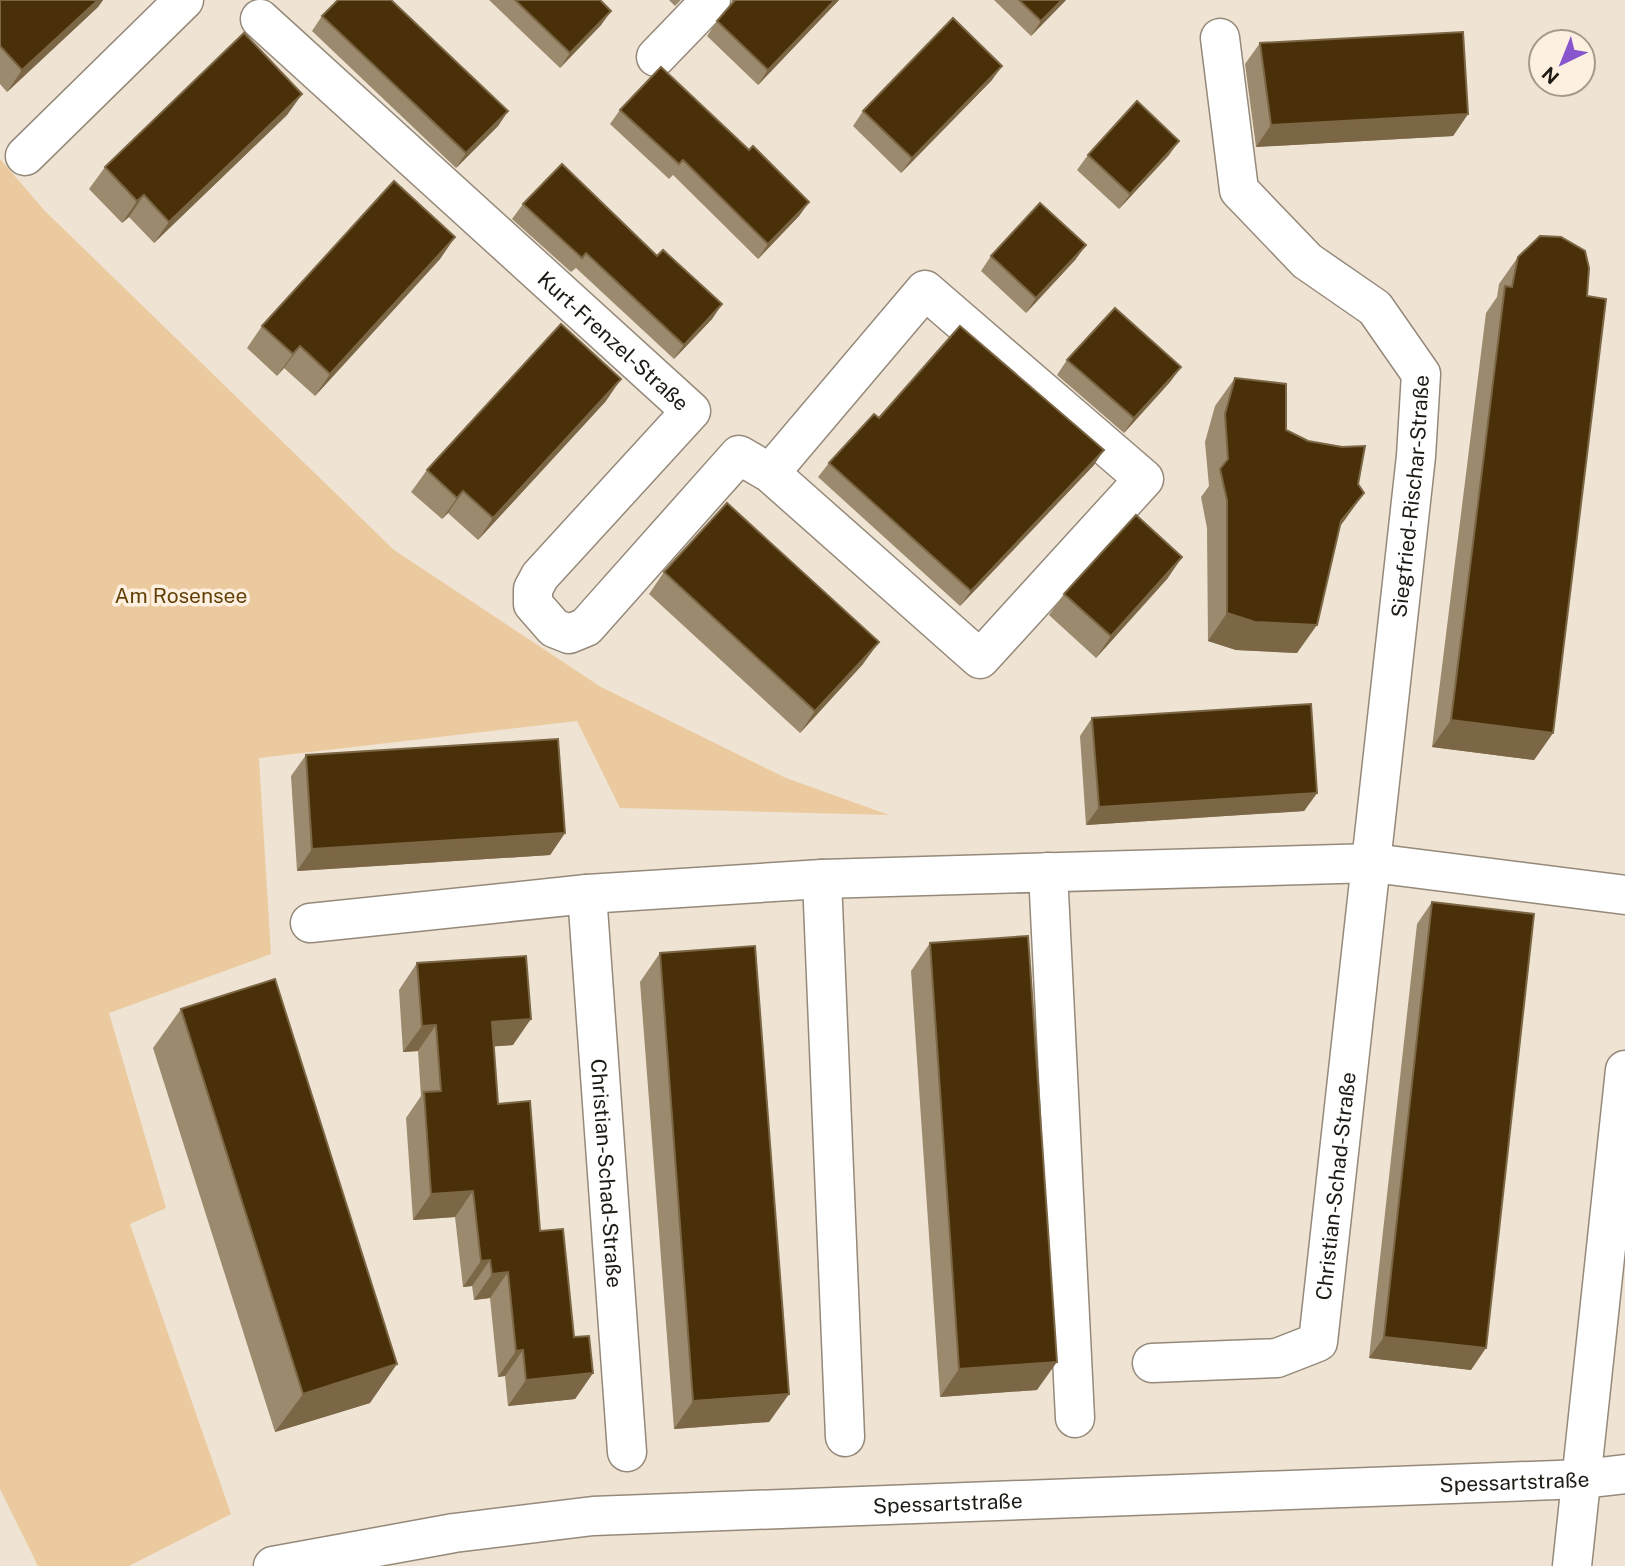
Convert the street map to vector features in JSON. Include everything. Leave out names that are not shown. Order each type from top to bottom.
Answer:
[{"type":"street","points":[[25,156],[184,0],[190,6],[198,0]]},
{"type":"street","points":[[656,57],[711,0]]},
{"type":"street","name":"Kurt-Frenzel-Straße","points":[[257,6],[691,411],[540,576],[533,589],[533,604],[554,628],[569,634],[586,627],[739,456],[770,473],[980,659],[1144,479],[925,290],[770,473]]},
{"type":"street","name":"Siegfried-Rischar-Straße","points":[[1220,38],[1239,190],[1307,261],[1375,307],[1421,374],[1416,456],[1373,863]]},
{"type":"street","points":[[310,923],[587,894],[821,879],[1373,863],[1625,895]]},
{"type":"street","name":"Christian-Schad-Straße","points":[[1152,1363],[1277,1358],[1318,1342],[1373,863]]},
{"type":"street","points":[[1048,872],[1075,1418]]},
{"type":"street","points":[[821,879],[845,1437]]},
{"type":"street","name":"Christian-Schad-Straße","points":[[587,894],[627,1452]]},
{"type":"street","points":[[1572,1566],[1625,1070]]},
{"type":"street","points":[[1598,1335],[1625,1381]]},
{"type":"street","name":"Spessartstraße","points":[[273,1566],[454,1534],[593,1516],[1583,1479],[1625,1474]]},
{"type":"green space","name":"Am Rosensee","points":[[0,159],[45,211],[394,550],[601,687],[786,778],[889,815],[620,808],[577,721],[259,758],[271,954],[109,1013],[166,1208],[130,1224],[231,1514],[129,1566],[38,1566],[0,1489]]},
{"type":"building","points":[[0,0],[98,0],[22,70],[0,46]]},
{"type":"building","points":[[338,0],[391,0],[508,111],[466,153],[322,16]]},
{"type":"building","points":[[515,0],[600,0],[611,11],[570,53]]},
{"type":"building","points":[[735,0],[835,0],[768,70],[717,21]]},
{"type":"building","points":[[1019,0],[1062,0],[1041,21]]},
{"type":"building","points":[[953,18],[1002,66],[912,158],[863,111]]},
{"type":"building","points":[[1463,32],[1468,114],[1271,125],[1260,43]]},
{"type":"building","points":[[244,33],[302,94],[169,222],[144,195],[137,201],[105,167]]},
{"type":"building","points":[[661,67],[749,150],[753,146],[809,202],[768,244],[683,160],[679,164],[620,110]]},
{"type":"building","points":[[1137,101],[1179,141],[1130,194],[1088,155]]},
{"type":"building","points":[[562,164],[657,256],[663,250],[722,304],[684,345],[586,253],[582,258],[523,204]]},
{"type":"building","points":[[394,181],[455,237],[330,374],[300,346],[293,354],[262,326]]},
{"type":"building","points":[[1040,203],[1086,245],[1036,298],[991,256]]},
{"type":"building","points":[[1540,236],[1561,237],[1585,251],[1589,268],[1587,296],[1606,299],[1553,733],[1451,720],[1505,286],[1512,287],[1518,257]]},
{"type":"building","points":[[1115,308],[1181,367],[1134,418],[1067,360]]},
{"type":"building","points":[[561,324],[621,379],[493,518],[463,491],[457,498],[427,470]]},
{"type":"building","points":[[960,326],[1104,450],[971,591],[829,463],[874,414],[879,418]]},
{"type":"building","points":[[1235,378],[1286,384],[1286,430],[1308,441],[1342,447],[1365,446],[1358,484],[1364,493],[1341,521],[1317,625],[1255,622],[1227,613],[1227,500],[1220,469],[1228,459],[1225,414]]},
{"type":"building","points":[[727,503],[879,642],[815,711],[664,572]]},
{"type":"building","points":[[1136,515],[1182,557],[1111,636],[1064,594]]},
{"type":"building","points":[[1311,704],[1317,793],[1099,807],[1092,718]]},
{"type":"building","points":[[558,739],[565,833],[312,849],[306,755]]},
{"type":"building","points":[[1432,902],[1534,914],[1486,1348],[1384,1337]]},
{"type":"building","points":[[1028,936],[1057,1362],[959,1369],[930,943]]},
{"type":"building","points":[[755,946],[789,1394],[693,1401],[660,953]]},
{"type":"building","points":[[526,956],[531,1019],[492,1022],[498,1104],[530,1101],[540,1231],[563,1229],[574,1337],[589,1336],[593,1373],[526,1380],[523,1350],[516,1351],[508,1272],[492,1274],[490,1260],[481,1261],[473,1191],[431,1194],[424,1092],[441,1091],[436,1025],[422,1026],[417,963]]},
{"type":"building","points":[[275,979],[397,1364],[303,1394],[181,1009]]}]
